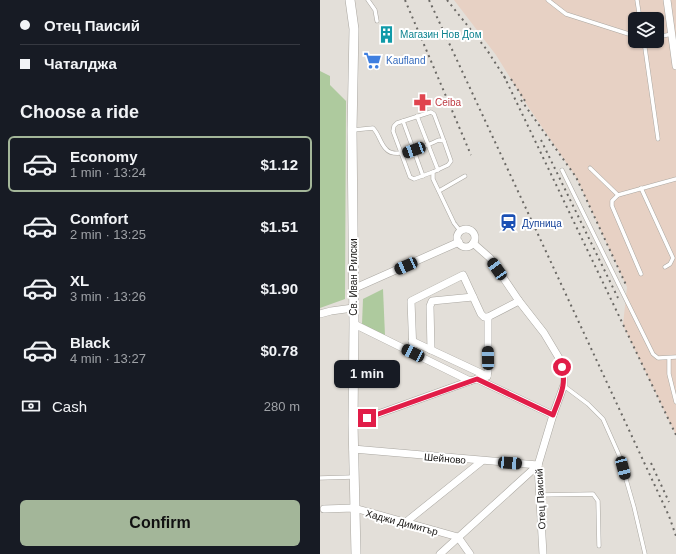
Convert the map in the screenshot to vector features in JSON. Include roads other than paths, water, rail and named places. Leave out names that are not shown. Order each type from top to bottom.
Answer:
[{"type":"street","name":"Св. Иван Рилски","points":[[350,0],[354,29],[352,130],[354,324],[353,450],[356,554]]},
{"type":"street","points":[[667,0],[676,66]]},
{"type":"street","points":[[466,230],[471,231],[474,236],[473,243],[465,247],[459,242],[458,237],[460,232],[466,230]]},
{"type":"street","points":[[353,289],[459,242]]},
{"type":"street","name":"Отец Паисий","points":[[473,243],[490,258],[544,333],[559,358],[564,376],[564,385],[538,465],[542,554]]},
{"type":"street","points":[[413,353],[411,301],[463,275],[481,314],[484,317],[488,317],[520,301]]},
{"type":"street","points":[[431,350],[430,306],[432,301],[473,297]]},
{"type":"street","points":[[320,314],[353,308]]},
{"type":"street","points":[[487,376],[488,317]]},
{"type":"street","points":[[354,324],[413,353],[553,415]]},
{"type":"street","points":[[412,341],[487,376]]},
{"type":"street","points":[[353,424],[487,376]]},
{"type":"street","name":"Шейново","points":[[353,450],[538,465]]},
{"type":"street","points":[[406,522],[482,461]]},
{"type":"street","points":[[440,554],[538,465]]},
{"type":"street","name":"Хаджи Димитър","points":[[324,509],[354,508],[458,537]]},
{"type":"street","points":[[458,537],[470,554]]},
{"type":"lane","points":[[368,0],[376,10],[377,21]]},
{"type":"lane","points":[[548,0],[566,14],[628,34]]},
{"type":"lane","points":[[637,0],[639,12]]},
{"type":"lane","points":[[664,36],[672,34]]},
{"type":"lane","points":[[645,48],[658,138]]},
{"type":"lane","points":[[431,112],[444,141],[451,161],[450,164],[414,179],[410,177],[393,131],[394,126],[403,121],[431,112]]},
{"type":"lane","points":[[417,116],[438,170]]},
{"type":"lane","points":[[403,121],[423,176]]},
{"type":"lane","points":[[352,130],[373,128],[377,132],[386,150],[391,153],[402,154],[439,140],[444,141]]},
{"type":"lane","points":[[590,168],[618,195]]},
{"type":"lane","points":[[562,170],[653,354],[658,358],[676,357]]},
{"type":"lane","points":[[433,172],[433,179],[454,223],[460,232]]},
{"type":"lane","points":[[439,191],[465,176]]},
{"type":"lane","points":[[641,274],[612,206],[612,201],[618,195],[676,179]]},
{"type":"lane","points":[[641,188],[673,258],[670,264],[665,267]]},
{"type":"lane","points":[[670,358],[669,374],[676,402]]},
{"type":"lane","points":[[564,385],[588,404],[603,419],[619,455],[645,554]]},
{"type":"lane","points":[[320,478],[354,477]]},
{"type":"lane","points":[[539,495],[595,495],[598,501],[599,546]]},
{"type":"railway","points":[[405,0],[471,155]]},
{"type":"railway","points":[[429,0],[669,516],[676,536]]},
{"type":"railway","points":[[447,0],[487,50],[507,81]]},
{"type":"railway","points":[[504,76],[676,435]]},
{"type":"railway","points":[[511,79],[527,104]]},
{"type":"railway","points":[[521,100],[576,177],[627,287]]},
{"type":"railway","points":[[541,140],[618,298]]},
{"type":"railway","points":[[651,463],[669,502]]},
{"type":"place","name":"Магазин Нов Дом","points":[[387,34]]},
{"type":"place","name":"Kaufland","points":[[373,60]]},
{"type":"place","name":"Ceiba","points":[[422,102]]},
{"type":"place","name":"Дупница","points":[[509,223]]}]
